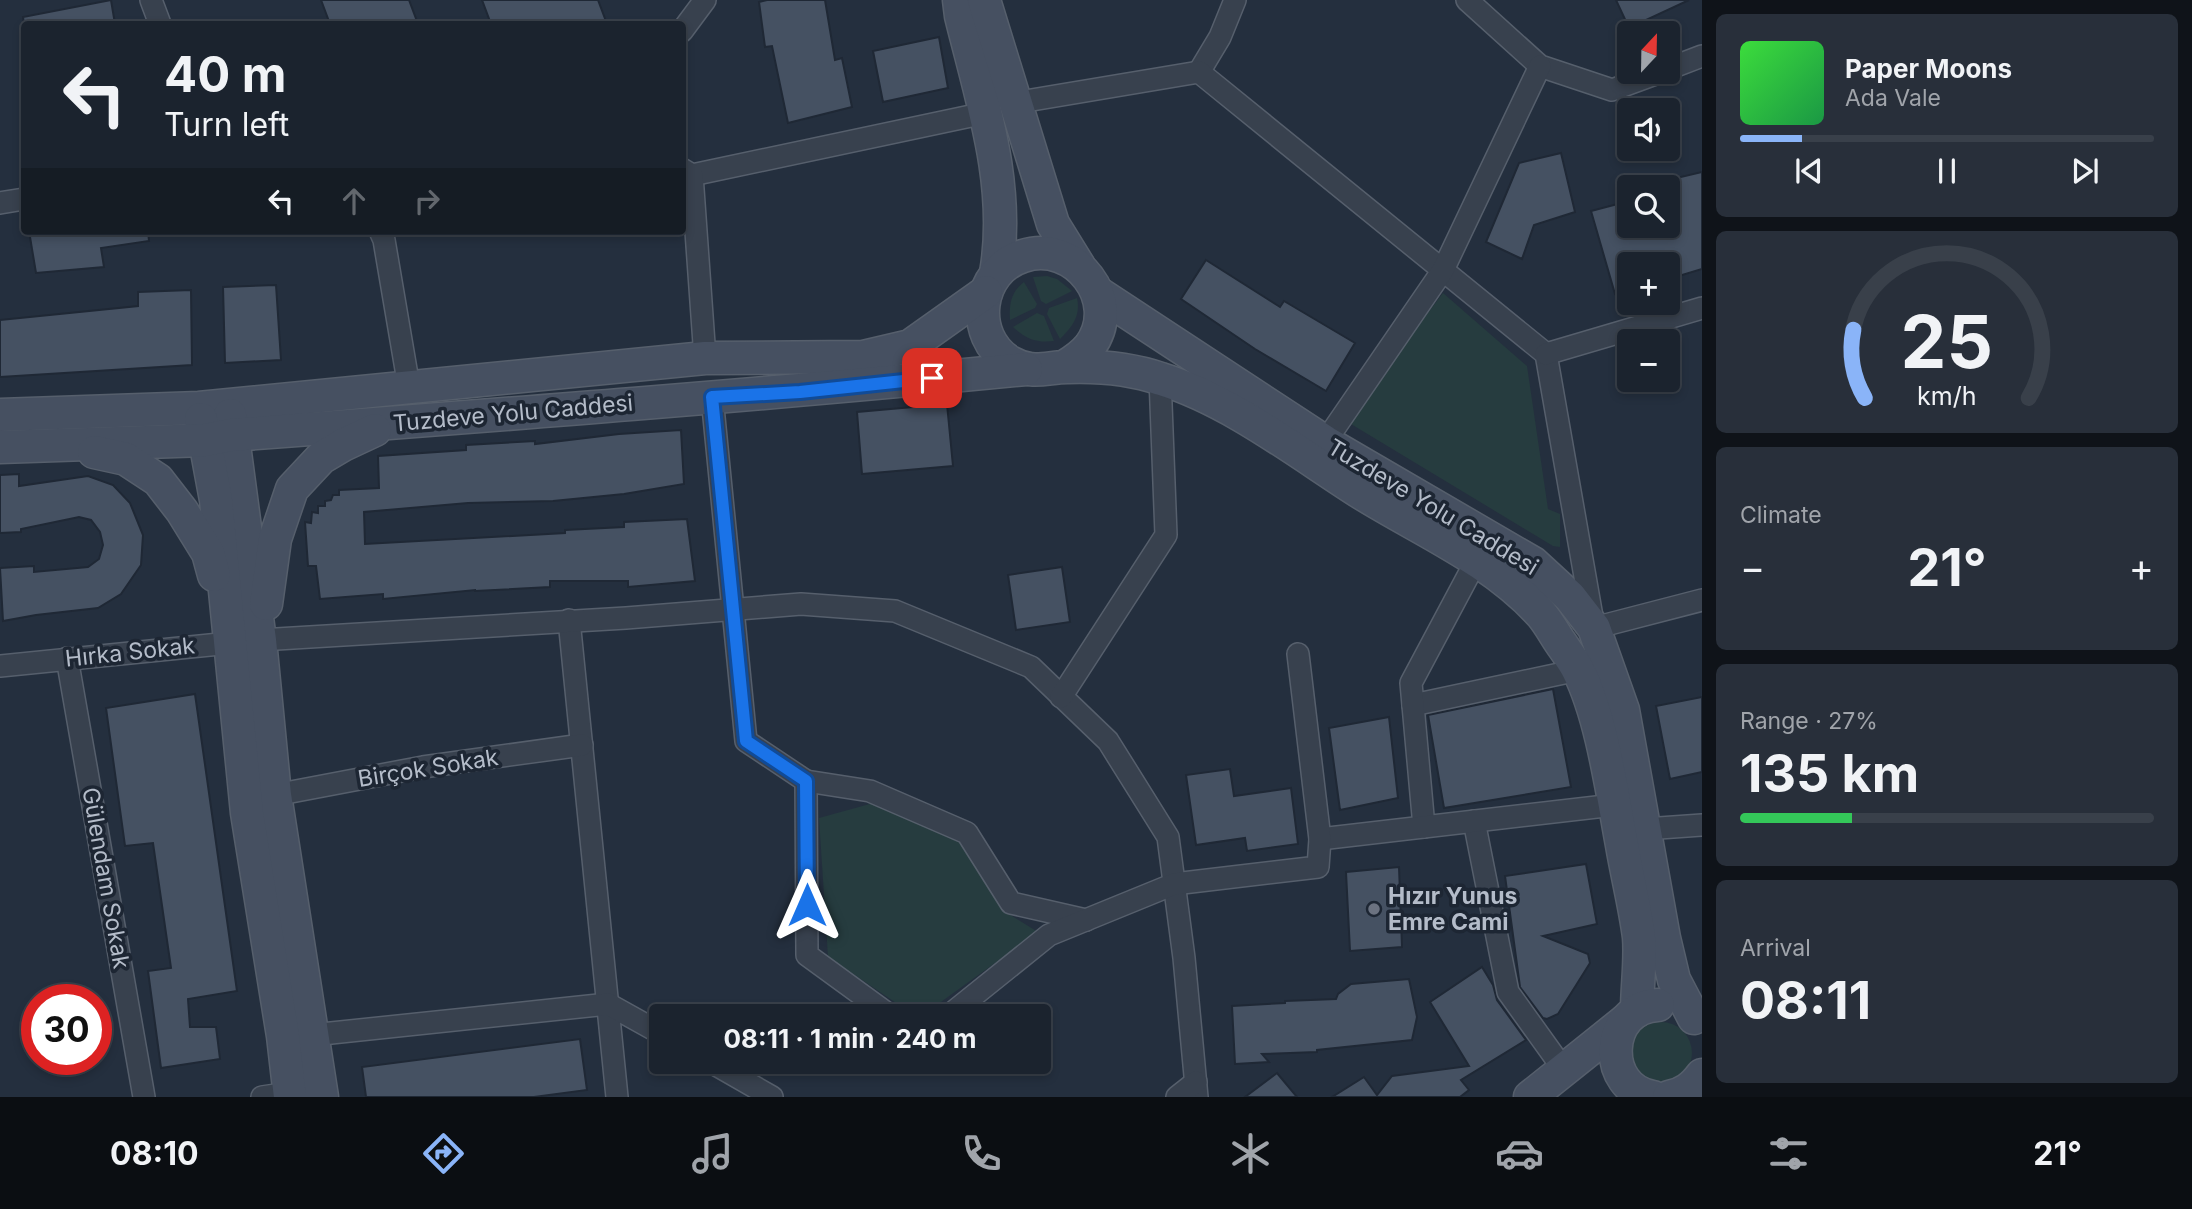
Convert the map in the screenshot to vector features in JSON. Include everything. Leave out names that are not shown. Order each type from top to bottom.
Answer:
[{"type":"main road","points":[[959,0],[998,167],[1002,243],[982,311],[985,330],[994,348],[1008,361],[1026,369],[1046,371],[1064,367],[1079,357],[1091,344],[1099,328],[1101,311],[1098,293],[1054,224],[984,0]]},
{"type":"main road","points":[[991,282],[1007,263],[1036,253],[1059,256],[1079,266]]},
{"type":"main road","name":"Tuzdeve Yolu Caddesi","points":[[0,415],[214,405],[705,358],[863,357],[910,346],[991,282]]},
{"type":"main road","name":"Tuzdeve Yolu Caddesi","points":[[1098,293],[1325,442],[1532,564],[1570,597],[1594,628],[1623,710],[1674,980],[1698,1023]]},
{"type":"main road","name":"Tuzdeve Yolu Caddesi","points":[[1064,367],[1109,369],[1160,378],[1216,401],[1364,495],[1476,561],[1511,586],[1543,616],[1578,670],[1594,709],[1639,940],[1632,1016],[1618,1034],[1616,1064],[1623,1078],[1634,1089],[1649,1097]]},
{"type":"main road","name":"Tuzdeve Yolu Caddesi","points":[[0,447],[218,438],[800,392],[1026,369]]},
{"type":"main road","points":[[214,405],[218,438],[216,500],[275,795],[322,1097]]},
{"type":"main road","points":[[280,1096],[283,1036],[247,813],[246,641],[292,489],[321,458],[343,444],[391,423]]},
{"type":"main road","points":[[62,445],[126,459],[158,480],[182,511],[208,553],[246,641]]},
{"type":"main road","points":[[1530,1097],[1632,1016],[1652,1005],[1667,1004],[1682,1009],[1698,1023]]},
{"type":"main road","points":[[1669,1097],[1693,1087],[1702,1075]]},
{"type":"street","points":[[151,0],[159,21]]},
{"type":"street","points":[[686,26],[705,0]]},
{"type":"street","points":[[1199,72],[1220,37],[1235,0]]},
{"type":"street","points":[[1467,0],[1540,66],[1612,90],[1628,84]]},
{"type":"street","points":[[1680,64],[1702,56]]},
{"type":"street","points":[[1325,442],[1443,270],[1540,66]]},
{"type":"street","points":[[1014,103],[1199,72],[1546,354],[1594,628],[1702,600]]},
{"type":"street","points":[[705,358],[687,172],[985,113]]},
{"type":"street","points":[[0,203],[21,200]]},
{"type":"street","points":[[382,235],[409,387]]},
{"type":"street","points":[[1546,354],[1702,308]]},
{"type":"street","points":[[1061,696],[1166,535],[1160,378]]},
{"type":"street","points":[[712,397],[746,741],[806,781],[870,791],[967,833],[1012,903],[1086,920]]},
{"type":"street","points":[[1424,827],[1411,682],[1476,561]]},
{"type":"street","name":"Hırka Sokak","points":[[0,666],[246,641],[801,604],[895,611],[1031,667],[1108,741],[1168,836],[1197,1090]]},
{"type":"street","points":[[569,620],[617,1097]]},
{"type":"street","points":[[963,1004],[1049,935],[1174,884],[1318,867],[1320,839],[1298,654]]},
{"type":"street","name":"Gülendam Sokak","points":[[68,658],[144,1097]]},
{"type":"street","points":[[1413,705],[1578,670]]},
{"type":"street","name":"Birçok Sokak","points":[[275,795],[423,767],[582,745]]},
{"type":"street","points":[[806,781],[807,955],[874,1004]]},
{"type":"street","points":[[1320,839],[1614,805]]},
{"type":"street","points":[[1474,821],[1508,992],[1564,1070]]},
{"type":"street","points":[[1645,829],[1702,825]]},
{"type":"street","points":[[312,1035],[608,1004],[649,1027]]},
{"type":"street","points":[[732,1074],[772,1097]]},
{"type":"street","points":[[1177,1097],[1197,1090]]},
{"type":"green space","points":[[1047,276],[1057,279],[1072,291],[1046,304],[1041,301],[1033,277]]},
{"type":"green space","points":[[1024,282],[1037,304],[1035,308],[1010,320],[1012,299]]},
{"type":"green space","points":[[1443,293],[1527,366],[1548,509],[1560,514],[1560,547],[1553,546],[1346,421]]},
{"type":"green space","points":[[1077,298],[1078,310],[1074,321],[1060,339],[1047,314],[1049,308]]},
{"type":"green space","points":[[1037,313],[1044,316],[1054,341],[1032,339],[1013,327]]},
{"type":"green space","points":[[877,802],[964,844],[1004,911],[1038,932],[938,1004],[898,1004],[828,957],[819,818]]},
{"type":"green space","points":[[1655,1022],[1667,1022],[1683,1031],[1690,1041],[1690,1065],[1683,1075],[1667,1084],[1655,1084],[1644,1079],[1635,1070],[1630,1059],[1630,1047],[1635,1036],[1644,1027]]},
{"type":"building","points":[[111,0],[114,21],[24,21],[23,17]]},
{"type":"building","points":[[321,0],[409,0],[417,21],[329,21]]},
{"type":"building","points":[[482,0],[598,0],[606,21],[490,21]]},
{"type":"building","points":[[825,0],[835,60],[842,58],[852,107],[788,123],[772,46],[765,47],[759,2]]},
{"type":"building","points":[[1616,0],[1689,0],[1644,21],[1626,21]]},
{"type":"building","points":[[939,37],[948,88],[883,102],[873,51]]},
{"type":"building","points":[[1561,153],[1575,212],[1534,225],[1522,259],[1486,242],[1519,163]]},
{"type":"building","points":[[1702,172],[1702,269],[1680,276],[1680,252],[1617,252],[1615,294],[1591,211],[1617,204],[1617,238],[1680,238],[1680,177]]},
{"type":"building","points":[[30,235],[148,235],[149,241],[101,248],[104,267],[36,273]]},
{"type":"building","points":[[1206,260],[1280,307],[1284,301],[1355,343],[1326,391],[1255,349],[1181,299]]},
{"type":"building","points":[[276,285],[281,360],[225,363],[223,287]]},
{"type":"building","points":[[191,290],[192,365],[0,377],[0,320],[138,306],[138,292]]},
{"type":"building","points":[[947,404],[953,466],[862,474],[857,412]]},
{"type":"building","points":[[681,430],[684,484],[624,494],[553,501],[468,503],[364,512],[365,544],[565,533],[565,530],[624,527],[624,522],[687,519],[695,581],[628,587],[628,581],[550,581],[550,587],[475,590],[383,599],[383,594],[320,599],[316,566],[308,566],[305,522],[311,523],[312,512],[318,513],[318,506],[325,506],[325,501],[331,500],[333,495],[339,495],[339,490],[379,488],[378,456],[466,450],[466,445],[535,441],[535,444]]},
{"type":"building","points":[[19,474],[19,486],[88,476],[113,485],[130,503],[143,535],[141,565],[121,594],[98,608],[3,621],[0,568],[34,566],[34,572],[88,567],[99,559],[103,545],[100,532],[91,520],[79,517],[21,529],[21,532],[0,533],[0,475]]},
{"type":"building","points":[[1062,567],[1070,622],[1016,630],[1008,575]]},
{"type":"building","points":[[1553,689],[1571,787],[1444,808],[1428,715]]},
{"type":"building","points":[[195,694],[237,991],[188,999],[190,1027],[216,1027],[220,1059],[161,1068],[148,971],[171,968],[153,843],[125,846],[106,708]]},
{"type":"building","points":[[1702,697],[1702,772],[1670,779],[1656,706]]},
{"type":"building","points":[[1389,717],[1398,798],[1340,810],[1329,728]]},
{"type":"building","points":[[1230,769],[1234,796],[1291,788],[1298,844],[1247,851],[1245,838],[1196,845],[1186,775]]},
{"type":"building","points":[[1586,864],[1597,924],[1543,936],[1588,954],[1590,963],[1558,1014],[1543,1018],[1520,987],[1505,876]]},
{"type":"building","name":"Hızır Yunus Emre Cami","points":[[1399,867],[1402,947],[1350,951],[1346,872]]},
{"type":"building","points":[[1482,967],[1493,985],[1497,1000],[1526,1040],[1461,1080],[1469,1090],[1460,1097],[1332,1097],[1364,1077],[1377,1095],[1392,1076],[1469,1066],[1430,1002]]},
{"type":"building","points":[[1409,979],[1417,1017],[1412,1040],[1317,1052],[1262,1054],[1269,1062],[1235,1064],[1232,1006],[1336,999],[1338,994],[1351,984]]},
{"type":"building","points":[[580,1039],[587,1090],[534,1097],[366,1097],[362,1067]]},
{"type":"building","points":[[1277,1073],[1297,1097],[1245,1097]]},
{"type":"place","name":"Hızır Yunus Emre Cami","points":[[1374,909]]},
{"type":"route","points":[[807,905],[806,781],[746,741],[712,397],[800,392],[932,378]]}]
